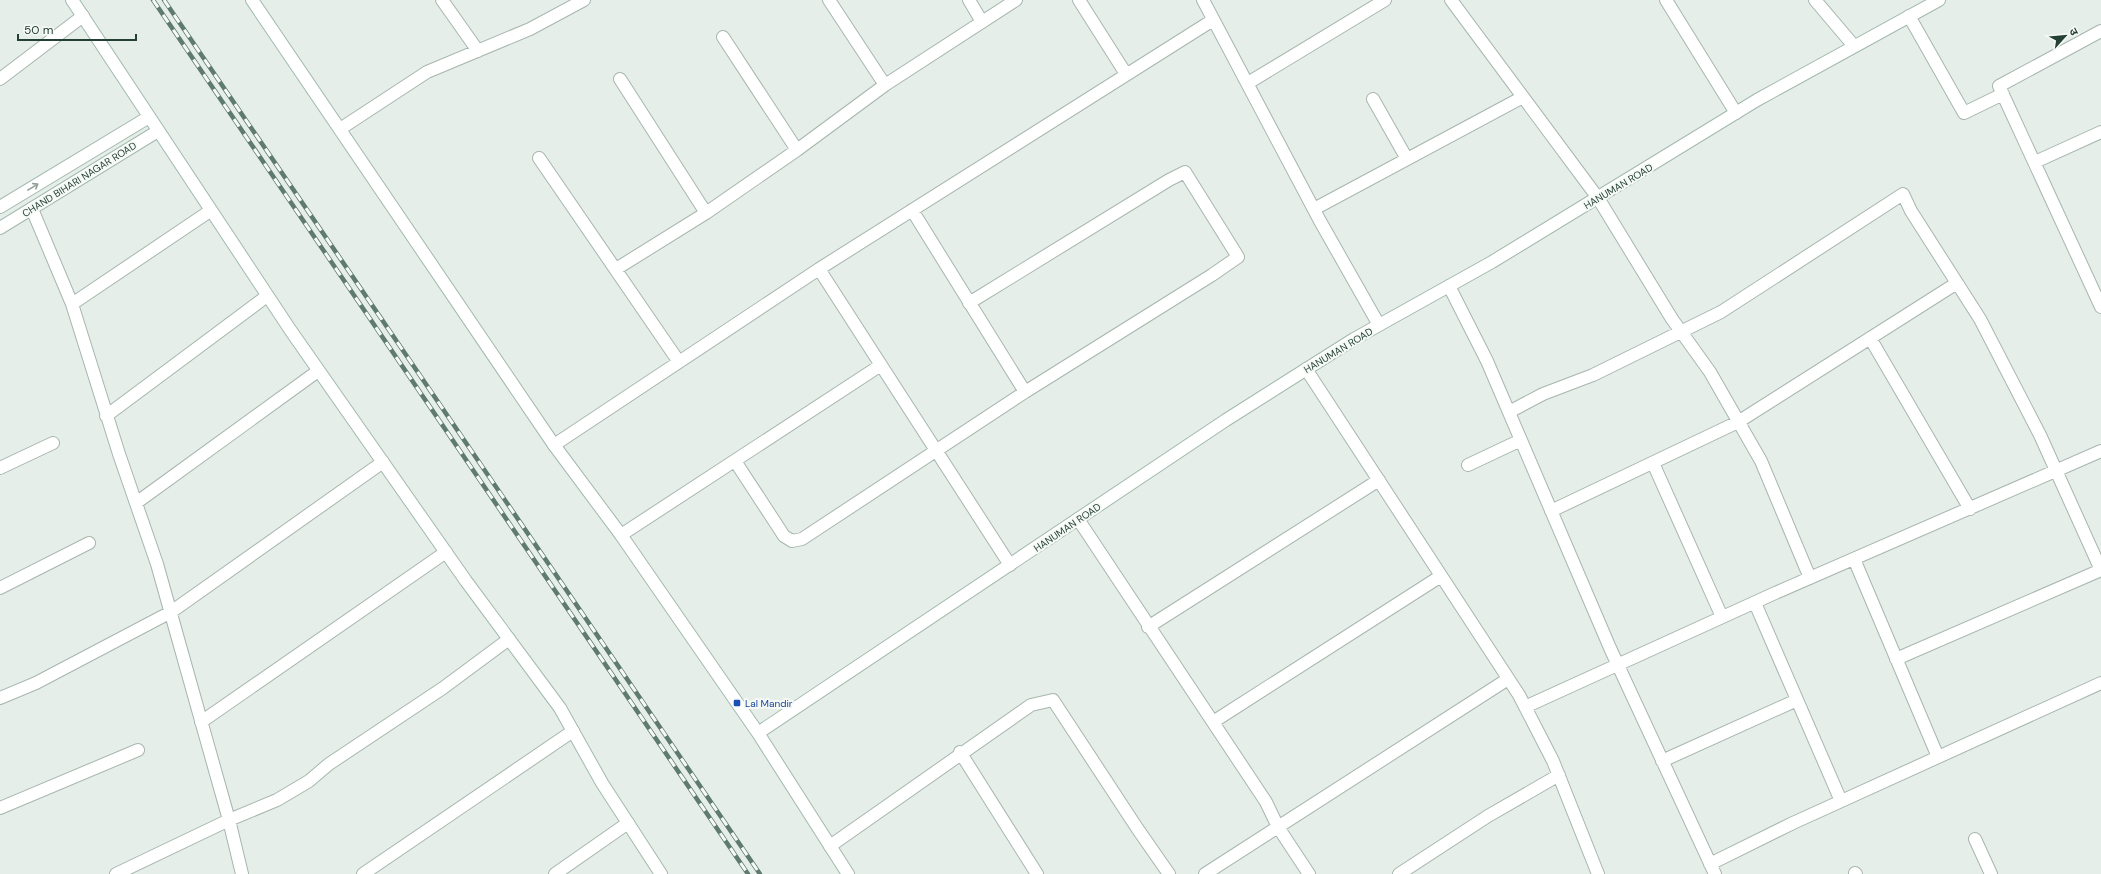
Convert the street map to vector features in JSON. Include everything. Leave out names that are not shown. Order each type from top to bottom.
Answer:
[{"type":"street","points":[[72,0],[210,211],[318,370],[446,552],[560,708],[602,783],[662,874]]},
{"type":"street","points":[[252,0],[554,445],[621,536],[758,733],[848,874]]},
{"type":"street","points":[[442,0],[478,51]]},
{"type":"street","points":[[340,130],[427,72],[530,29],[568,4],[584,0]]},
{"type":"street","points":[[829,0],[885,84]]},
{"type":"street","points":[[969,0],[982,22]]},
{"type":"street","points":[[616,269],[706,213],[797,150],[885,84],[1016,0]]},
{"type":"street","points":[[1079,0],[1126,74]]},
{"type":"street","points":[[1203,0],[1314,209],[1380,325]]},
{"type":"street","points":[[1248,83],[1365,6],[1385,0]]},
{"type":"street","points":[[1451,0],[1598,198],[1681,331],[1710,372],[1761,462],[1810,578]]},
{"type":"street","points":[[1666,0],[1736,113]]},
{"type":"street","points":[[1815,0],[1854,46]]},
{"type":"street","name":"HANUMAN ROAD","points":[[758,733],[1226,420],[1306,369],[1380,325],[1492,262],[1736,113],[1939,0]]},
{"type":"street","points":[[0,79],[83,16]]},
{"type":"street","points":[[1909,16],[1964,112],[2003,94]]},
{"type":"street","points":[[554,445],[819,269],[1213,20]]},
{"type":"street","points":[[2101,31],[1999,86],[2101,307]]},
{"type":"street","points":[[723,37],[797,150]]},
{"type":"street","points":[[620,79],[706,213]]},
{"type":"street","points":[[1314,209],[1523,97]]},
{"type":"street","points":[[1373,99],[1407,159]]},
{"type":"street","name":"CHAND BIHARI NAGAR ROAD","points":[[0,207],[149,116]]},
{"type":"street","name":"CHAND BIHARI NAGAR ROAD","points":[[0,228],[158,131]]},
{"type":"street","points":[[2035,162],[2101,132]]},
{"type":"street","points":[[539,158],[679,362]]},
{"type":"street","points":[[735,461],[784,536],[792,541],[802,539],[1025,392],[1212,275],[1238,257],[1185,172],[1169,180],[969,303]]},
{"type":"street","points":[[1509,412],[1543,394],[1593,375],[1721,312],[1903,194],[1911,211],[1980,319],[2040,435],[2101,570],[1896,658]]},
{"type":"street","points":[[32,209],[72,304],[106,416],[157,564],[229,820],[242,874]]},
{"type":"street","points":[[912,210],[1025,392]]},
{"type":"street","points":[[72,304],[210,211]]},
{"type":"street","points":[[819,269],[1010,565]]},
{"type":"street","points":[[1551,511],[1738,422],[1957,283]]},
{"type":"street","points":[[1449,286],[1487,361],[1618,664],[1712,869],[1841,801],[2101,683]]},
{"type":"street","points":[[106,416],[267,296]]},
{"type":"street","points":[[1870,338],[1970,509]]},
{"type":"street","points":[[621,536],[881,364]]},
{"type":"street","points":[[1306,369],[1525,707],[1558,775],[1598,874]]},
{"type":"street","points":[[136,503],[318,370]]},
{"type":"street","points":[[1468,465],[1521,440]]},
{"type":"street","points":[[0,468],[53,443]]},
{"type":"street","points":[[1525,707],[1755,602],[2101,451]]},
{"type":"street","points":[[0,698],[36,683],[171,612],[383,462]]},
{"type":"street","points":[[1653,463],[1722,617]]},
{"type":"street","points":[[1148,627],[1379,480]]},
{"type":"street","points":[[1078,519],[1148,627],[1266,802],[1278,827],[1308,874]]},
{"type":"street","points":[[0,588],[89,543]]},
{"type":"street","points":[[201,722],[446,552]]},
{"type":"street","points":[[1854,559],[1938,756]]},
{"type":"street","points":[[1213,722],[1441,576]]},
{"type":"street","points":[[1755,602],[1841,801]]},
{"type":"street","points":[[116,874],[229,820],[277,800],[309,781],[329,764],[443,688],[509,639]]},
{"type":"street","points":[[1205,874],[1508,679]]},
{"type":"street","points":[[830,846],[960,752],[1031,705],[1053,700],[1169,874]]},
{"type":"street","points":[[1662,762],[1797,700]]},
{"type":"street","points":[[363,874],[573,731]]},
{"type":"street","points":[[0,808],[138,750]]},
{"type":"street","points":[[960,752],[1037,874]]},
{"type":"street","points":[[1399,874],[1488,816],[1558,775]]},
{"type":"street","points":[[555,874],[628,823]]},
{"type":"street","points":[[1975,839],[1991,874]]},
{"type":"railway","points":[[153,0],[748,874]]},
{"type":"railway","points":[[164,0],[760,874]]},
{"type":"place","name":"Lal Mandir","points":[[737,703]]}]
